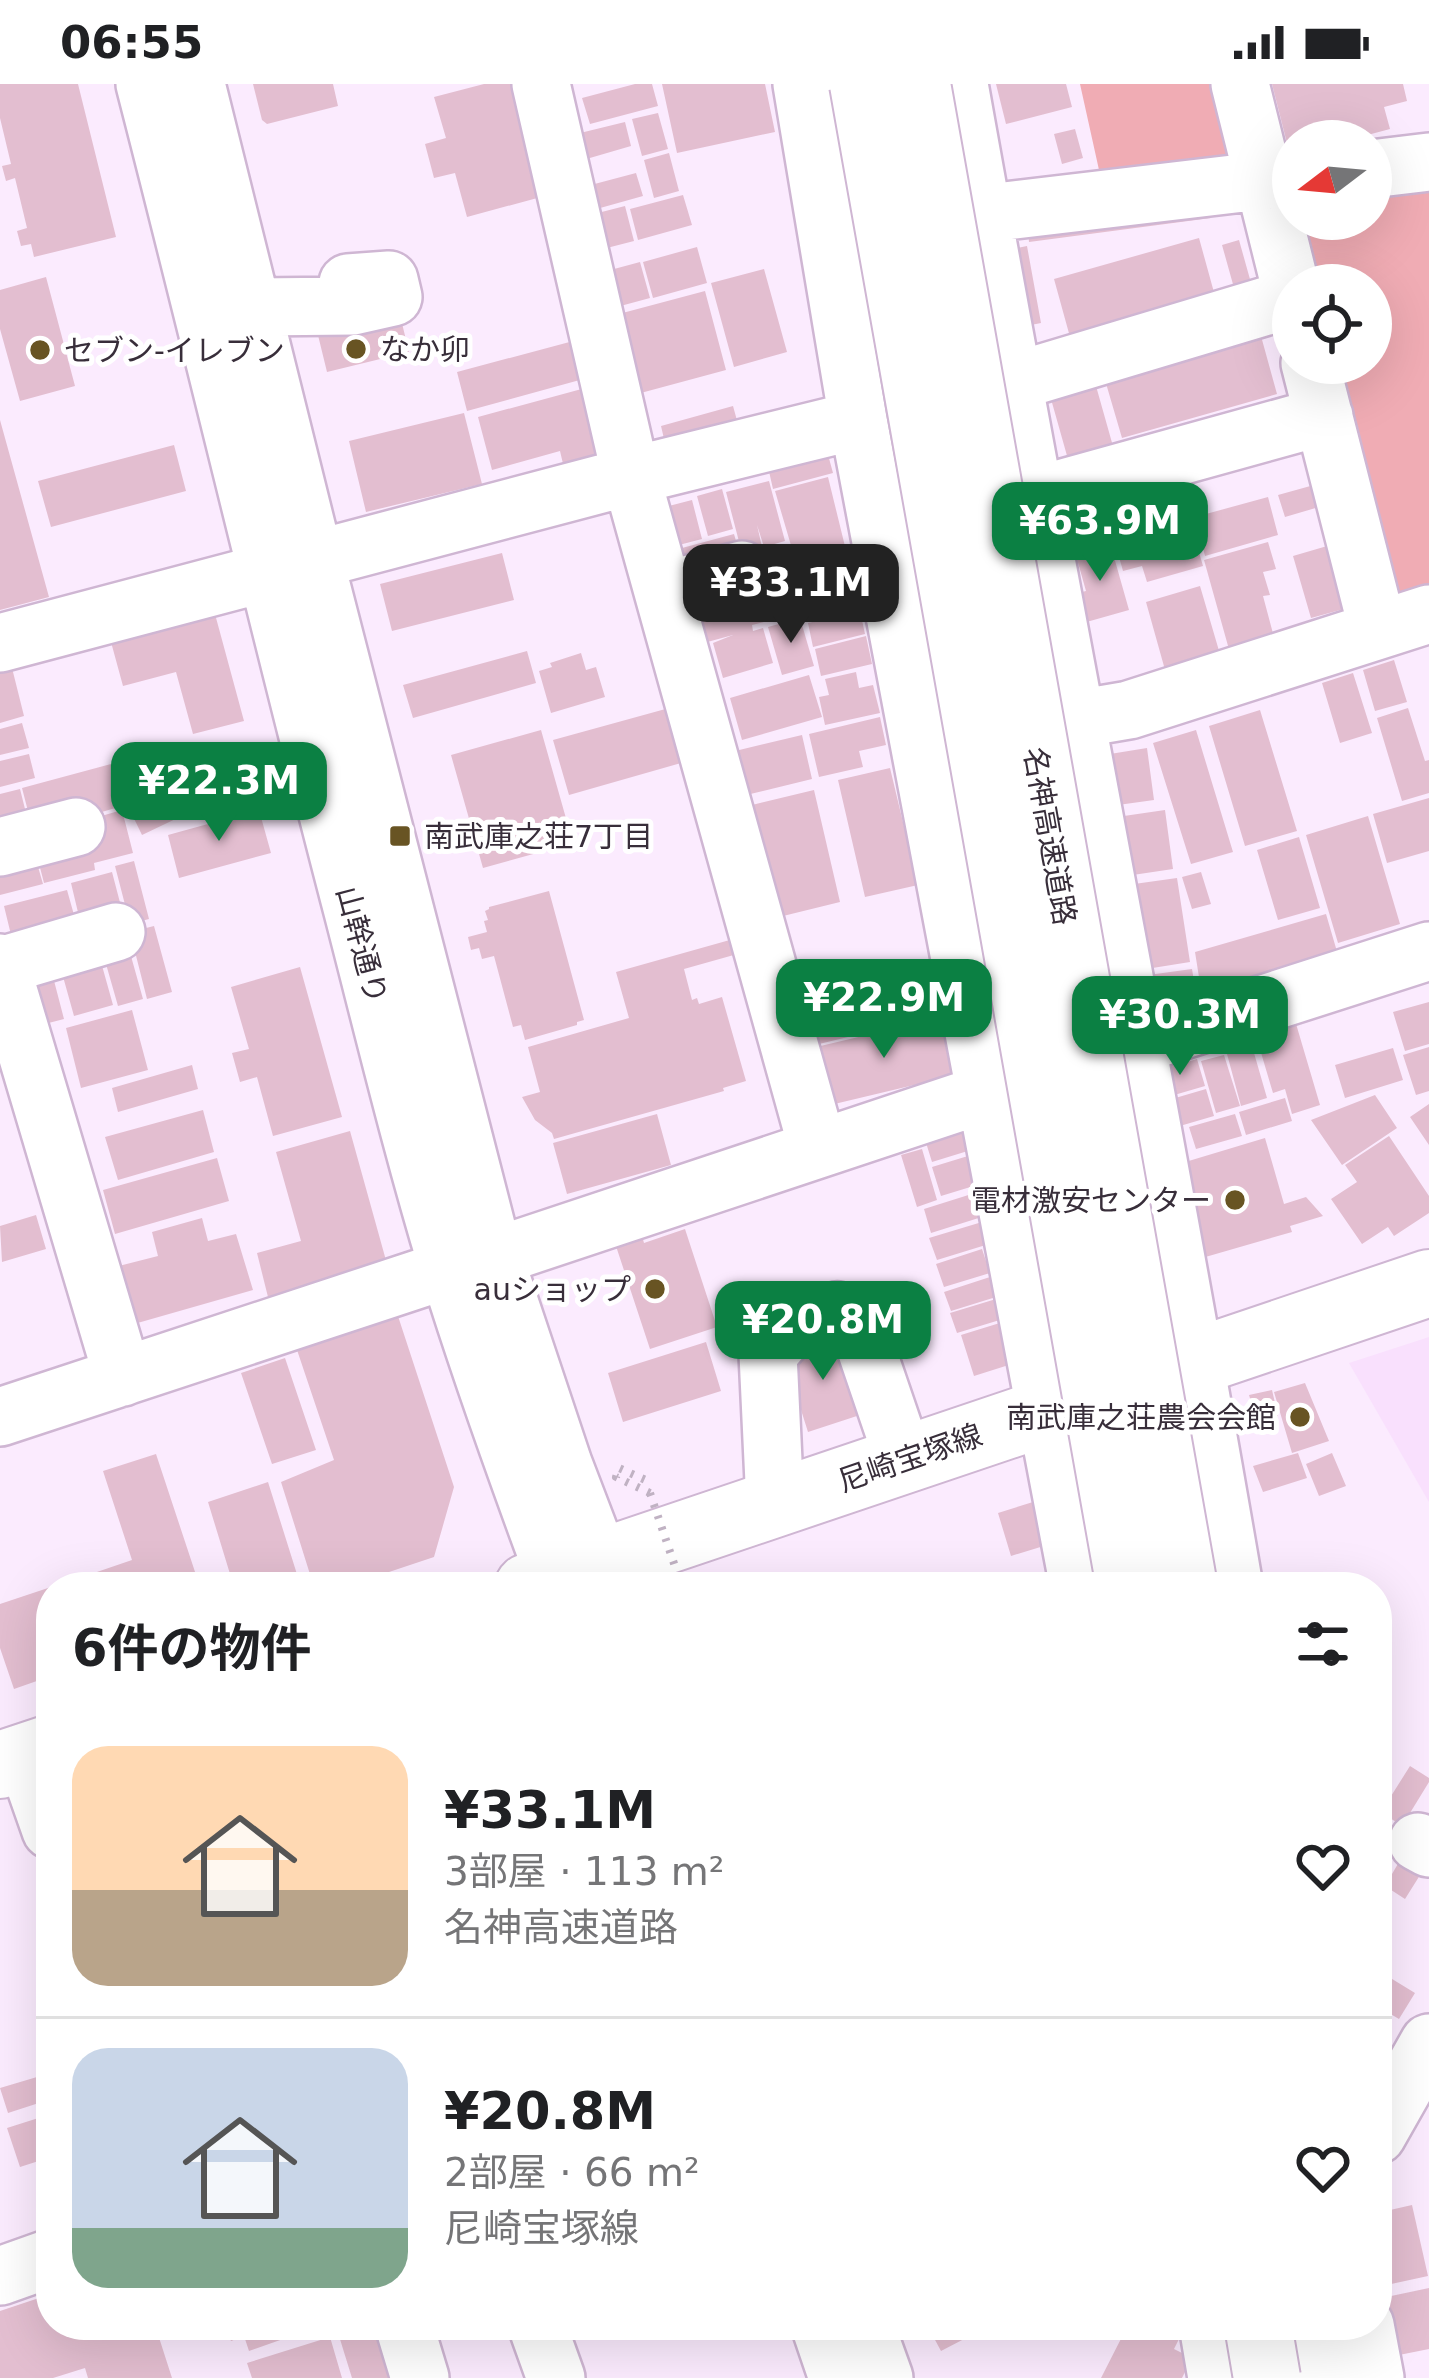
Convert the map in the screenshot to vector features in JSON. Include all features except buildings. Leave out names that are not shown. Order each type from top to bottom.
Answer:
[{"type":"main road","name":"名神高速道路","points":[[863,84],[1127,1572]]},
{"type":"main road","name":"名神高速道路","points":[[916,84],[1181,1572]]},
{"type":"main road","name":"尼崎宝塚線","points":[[592,1572],[775,1504],[1429,1283]]},
{"type":"main road","points":[[1261,2340],[1267,2378]]},
{"type":"main road","points":[[1318,2340],[1324,2378]]},
{"type":"street","name":"山幹通り","points":[[145,84],[291,568]]},
{"type":"street","name":"山幹通り","points":[[196,84],[251,307],[291,568],[278,624],[386,1037],[471,1263],[493,1403],[567,1572]]},
{"type":"street","points":[[541,84],[632,476],[818,1149]]},
{"type":"street","points":[[802,84],[858,420],[1075,1572]]},
{"type":"street","points":[[959,84],[1231,1572]]},
{"type":"street","points":[[1240,84],[1272,163]]},
{"type":"street","points":[[1392,166],[1429,162]]},
{"type":"street","points":[[828,232],[1272,179]]},
{"type":"street","points":[[251,307],[353,306],[393,297],[389,280],[348,283]]},
{"type":"street","points":[[1013,382],[1272,304]]},
{"type":"street","points":[[920,750],[1129,710],[1404,622],[1317,390],[1035,496]]},
{"type":"street","points":[[0,643],[858,420]]},
{"type":"street","points":[[664,591],[742,570]]},
{"type":"street","points":[[0,847],[76,827]]},
{"type":"street","points":[[116,932],[0,964],[119,1362]]},
{"type":"street","points":[[0,1417],[119,1362],[471,1263],[1429,950]]},
{"type":"street","points":[[775,1504],[769,1354],[790,1329],[837,1310],[857,1322],[904,1460]]},
{"type":"street","points":[[25,1756],[36,1787]]},
{"type":"street","points":[[1392,2108],[1429,2043]]},
{"type":"street","points":[[0,2276],[36,2263]]},
{"type":"street","points":[[409,2340],[420,2378]]},
{"type":"street","points":[[542,2340],[556,2378]]},
{"type":"street","points":[[825,2340],[838,2378]]},
{"type":"street","points":[[870,2340],[884,2378]]},
{"type":"street","points":[[1210,2340],[1216,2378]]},
{"type":"street","points":[[1239,2378],[1261,2340]]},
{"type":"street","points":[[1368,2340],[1375,2378]]},
{"type":"path","points":[[650,1482],[619,1468],[616,1477],[650,1493],[677,1572]]},
{"type":"shaded area","points":[[1080,84],[1217,84],[1233,152],[1221,165],[1101,179]]},
{"type":"shaded area","points":[[1429,180],[1429,598],[1402,606],[1385,592],[1333,384],[1392,384],[1392,264],[1303,264],[1298,240],[1392,240],[1392,184]]},
{"type":"shaded area","points":[[1429,1337],[1429,1502],[1349,1363]]},
{"type":"place","name":"なか卯","points":[[356,349]]},
{"type":"place","name":"セブン-イレブン","points":[[40,350]]},
{"type":"place","name":"南武庫之荘7丁目","points":[[400,836]]},
{"type":"place","name":"電材激安センター","points":[[1235,1200]]},
{"type":"place","name":"auショップ","points":[[655,1289]]},
{"type":"place","name":"南武庫之荘農会会館","points":[[1300,1417]]}]
